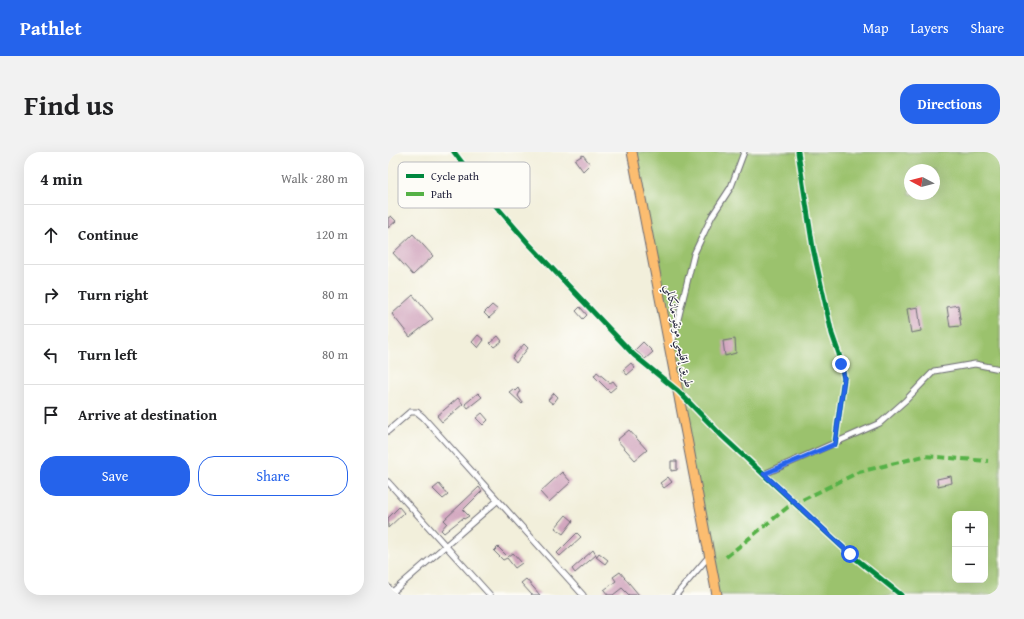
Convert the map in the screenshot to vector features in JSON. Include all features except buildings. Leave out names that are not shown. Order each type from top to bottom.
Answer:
[{"type":"highway","name":"طريق إقليمي مونقو-مانكالمي","points":[[632,152],[717,595]]},
{"type":"street","points":[[454,152],[462,162]]},
{"type":"street","points":[[671,351],[694,254],[712,216],[732,187],[744,152]]},
{"type":"street","points":[[798,152],[813,248],[832,334],[839,354],[844,378],[835,444]]},
{"type":"street","points":[[498,208],[529,244],[634,355],[678,391],[722,436],[850,554],[901,595]]},
{"type":"street","points":[[764,474],[880,423],[906,400],[934,371],[975,364],[1000,369]]},
{"type":"street","points":[[388,431],[408,413],[417,412],[423,417],[582,595]]},
{"type":"street","points":[[388,482],[490,595]]},
{"type":"street","points":[[388,586],[392,594],[497,501]]},
{"type":"street","points":[[676,595],[710,555]]},
{"type":"green space","points":[[632,152],[1000,152],[1000,595],[717,595]]},
{"type":"marked path","points":[[726,557],[788,507],[859,472],[924,456],[988,461]]},
{"type":"cycle path","points":[[454,152],[462,162]]},
{"type":"cycle path","points":[[798,152],[813,248],[832,334],[839,354],[844,378],[835,444]]},
{"type":"cycle path","points":[[498,208],[529,244],[634,355],[678,391],[722,436],[850,554],[901,595]]},
{"type":"route","points":[[841,364],[844,378],[835,444],[764,474],[850,554]]}]
